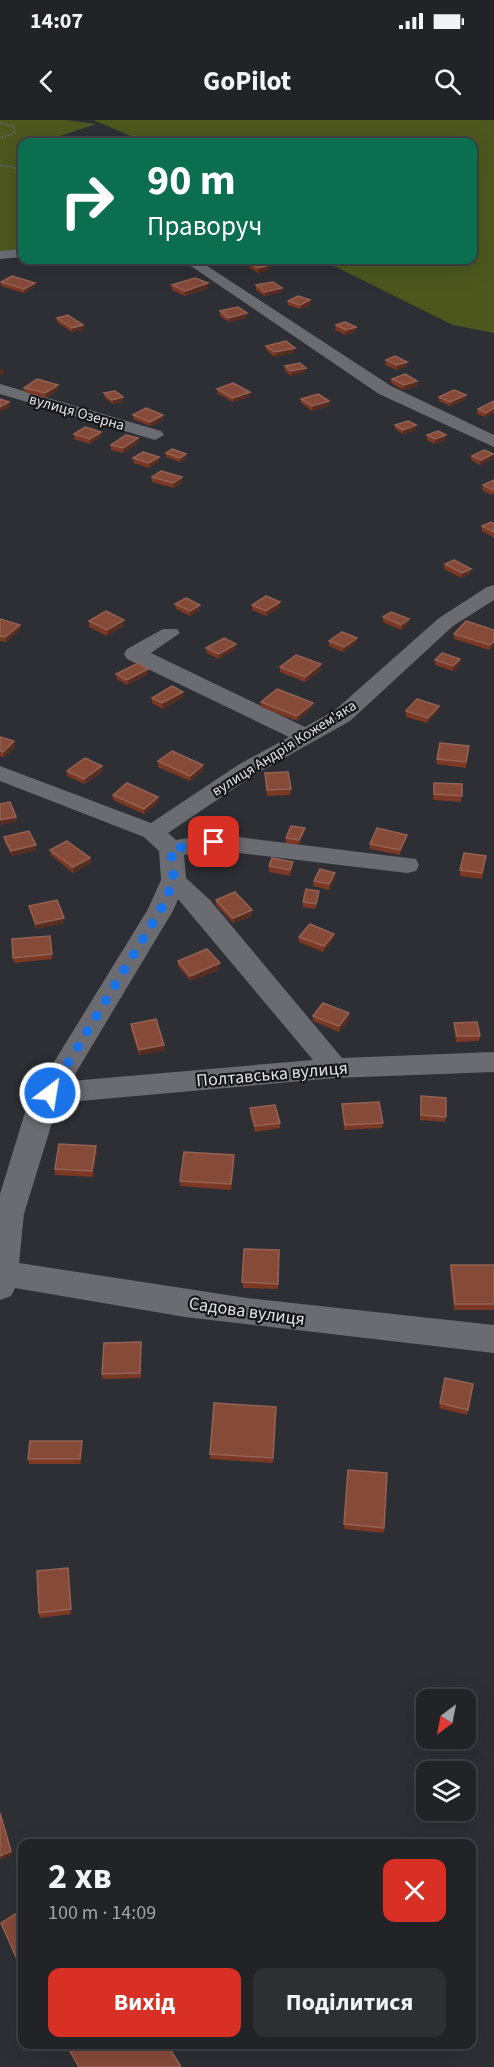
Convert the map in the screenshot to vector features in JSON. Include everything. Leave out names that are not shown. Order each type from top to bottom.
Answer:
[{"type":"street","points":[[0,255],[18,253]]},
{"type":"street","points":[[195,264],[385,390],[494,442]]},
{"type":"street","name":"вулиця Озерна","points":[[0,389],[155,435]]},
{"type":"street","name":"вулиця Андрія Кожем'яка","points":[[162,840],[246,770],[342,716],[446,622],[494,591]]},
{"type":"street","points":[[170,633],[135,654],[305,736]]},
{"type":"street","points":[[0,773],[162,840],[214,842],[407,865]]},
{"type":"street","points":[[162,840],[174,880],[201,906],[335,1068]]},
{"type":"street","points":[[1,1280],[9,1214],[41,1106],[161,909],[174,880]]},
{"type":"street","name":"Полтавська вулиця","points":[[50,1093],[335,1068],[494,1062]]},
{"type":"street","name":"Садова вулиця","points":[[1,1280],[338,1323],[494,1340]]},
{"type":"path","points":[[0,123],[12,126],[15,133],[0,138]]},
{"type":"path","points":[[0,165],[18,168]]},
{"type":"green space","points":[[0,120],[66,120],[96,124],[54,138],[18,138],[18,250],[0,252]]},
{"type":"green space","points":[[93,120],[494,120],[494,333],[453,325],[330,264],[379,266],[376,264],[477,264],[477,138],[136,138]]},
{"type":"building","points":[[250,264],[269,265],[258,268]]},
{"type":"building","points":[[12,276],[35,283],[24,289],[1,282]]},
{"type":"building","points":[[195,278],[208,283],[185,291],[172,285]]},
{"type":"building","points":[[273,282],[282,288],[265,292],[256,285]]},
{"type":"building","points":[[298,296],[310,300],[300,305],[288,301]]},
{"type":"building","points":[[238,307],[247,313],[228,318],[220,311]]},
{"type":"building","points":[[68,315],[83,325],[72,328],[57,318]]},
{"type":"building","points":[[345,322],[356,327],[346,330],[336,325]]},
{"type":"building","points":[[286,341],[295,348],[275,352],[266,346]]},
{"type":"building","points":[[395,356],[407,362],[397,365],[386,360]]},
{"type":"building","points":[[300,363],[306,368],[291,371],[285,366]]},
{"type":"building","points":[[405,374],[417,381],[404,385],[392,379]]},
{"type":"building","points":[[37,379],[58,385],[45,393],[24,388]]},
{"type":"building","points":[[233,383],[250,392],[233,398],[217,389]]},
{"type":"building","points":[[454,390],[466,395],[450,402],[439,397]]},
{"type":"building","points":[[115,391],[123,397],[112,400],[104,393]]},
{"type":"building","points":[[318,394],[329,401],[312,406],[301,399]]},
{"type":"building","points":[[0,399],[9,402],[0,407]]},
{"type":"building","points":[[494,401],[494,408],[486,413],[478,409]]},
{"type":"building","points":[[146,408],[163,415],[150,422],[133,415]]},
{"type":"building","points":[[408,421],[416,425],[403,430],[395,425]]},
{"type":"building","points":[[85,427],[101,432],[90,439],[74,434]]},
{"type":"building","points":[[438,431],[446,435],[435,439],[427,435]]},
{"type":"building","points":[[126,435],[138,438],[123,448],[111,445]]},
{"type":"building","points":[[172,449],[186,454],[180,458],[166,453]]},
{"type":"building","points":[[484,450],[493,454],[481,460],[472,456]]},
{"type":"building","points":[[143,452],[159,457],[149,463],[133,458]]},
{"type":"building","points":[[161,471],[182,477],[173,483],[152,477]]},
{"type":"building","points":[[494,480],[492,490],[483,485]]},
{"type":"building","points":[[491,522],[494,524],[494,532],[482,526]]},
{"type":"building","points":[[454,560],[471,569],[462,573],[445,564]]},
{"type":"building","points":[[266,596],[280,602],[266,611],[252,605]]},
{"type":"building","points":[[186,598],[200,605],[190,611],[175,604]]},
{"type":"building","points":[[106,611],[124,620],[107,630],[89,621]]},
{"type":"building","points":[[391,612],[409,619],[401,625],[383,617]]},
{"type":"building","points":[[0,619],[20,625],[5,637],[0,636]]},
{"type":"building","points":[[466,621],[494,630],[494,641],[490,645],[454,634]]},
{"type":"building","points":[[342,632],[357,638],[344,647],[329,641]]},
{"type":"building","points":[[224,638],[236,644],[219,654],[206,648]]},
{"type":"building","points":[[442,653],[460,659],[453,666],[435,660]]},
{"type":"building","points":[[296,655],[321,664],[305,677],[280,667]]},
{"type":"building","points":[[138,663],[148,669],[127,680],[116,674]]},
{"type":"building","points":[[172,686],[183,692],[162,703],[152,698]]},
{"type":"building","points":[[277,689],[313,703],[297,716],[261,702]]},
{"type":"building","points":[[417,699],[439,706],[428,718],[406,711]]},
{"type":"building","points":[[0,737],[14,741],[3,752],[0,751]]},
{"type":"building","points":[[440,743],[469,746],[466,762],[437,759]]},
{"type":"building","points":[[172,751],[203,765],[190,776],[158,761]]},
{"type":"building","points":[[85,758],[102,766],[84,779],[67,771]]},
{"type":"building","points":[[288,772],[291,789],[267,790],[265,773]]},
{"type":"building","points":[[127,783],[158,797],[144,809],[113,795]]},
{"type":"building","points":[[434,783],[462,784],[462,796],[434,794]]},
{"type":"building","points":[[10,802],[16,817],[0,820],[0,804]]},
{"type":"building","points":[[291,826],[305,828],[299,840],[286,838]]},
{"type":"building","points":[[377,828],[407,835],[400,850],[370,844]]},
{"type":"building","points":[[29,831],[36,845],[11,851],[4,837]]},
{"type":"building","points":[[67,841],[90,858],[73,867],[50,850]]},
{"type":"building","points":[[464,853],[486,856],[482,873],[460,870]]},
{"type":"building","points":[[272,858],[293,862],[290,870],[269,866]]},
{"type":"building","points":[[320,869],[335,873],[329,884],[314,881]]},
{"type":"building","points":[[306,889],[319,891],[316,904],[303,902]]},
{"type":"building","points":[[235,892],[252,910],[233,918],[216,900]]},
{"type":"building","points":[[57,900],[64,918],[36,924],[29,906]]},
{"type":"building","points":[[310,924],[334,934],[324,946],[299,937]]},
{"type":"building","points":[[50,936],[52,954],[13,958],[12,939]]},
{"type":"building","points":[[207,949],[220,963],[190,976],[178,961]]},
{"type":"building","points":[[323,1003],[349,1013],[339,1026],[313,1016]]},
{"type":"building","points":[[156,1019],[164,1045],[139,1050],[131,1024]]},
{"type":"building","points":[[477,1022],[480,1036],[457,1036],[454,1023]]},
{"type":"building","points":[[421,1096],[446,1098],[446,1117],[421,1115]]},
{"type":"building","points":[[379,1102],[383,1123],[345,1125],[342,1104]]},
{"type":"building","points":[[275,1105],[280,1123],[255,1126],[250,1108]]},
{"type":"building","points":[[59,1144],[96,1146],[92,1171],[55,1169]]},
{"type":"building","points":[[184,1152],[234,1155],[231,1184],[180,1181]]},
{"type":"building","points":[[244,1249],[279,1250],[278,1284],[242,1282]]},
{"type":"building","points":[[451,1265],[494,1265],[494,1304],[455,1304]]},
{"type":"building","points":[[141,1342],[140,1373],[102,1374],[104,1343]]},
{"type":"building","points":[[445,1378],[473,1384],[468,1410],[440,1403]]},
{"type":"building","points":[[214,1403],[276,1407],[273,1458],[210,1454]]},
{"type":"building","points":[[30,1441],[82,1441],[80,1459],[28,1459]]},
{"type":"building","points":[[348,1470],[387,1473],[384,1528],[344,1524]]},
{"type":"building","points":[[68,1568],[71,1609],[39,1613],[37,1571]]},
{"type":"building","points":[[0,1813],[11,1851],[0,1856]]},
{"type":"building","points":[[18,1912],[18,1961],[1,1923]]},
{"type":"building","points":[[69,2049],[170,2049],[181,2067],[79,2067]]},
{"type":"route","points":[[50,1093],[161,909],[174,880],[171,849],[214,842]]}]
